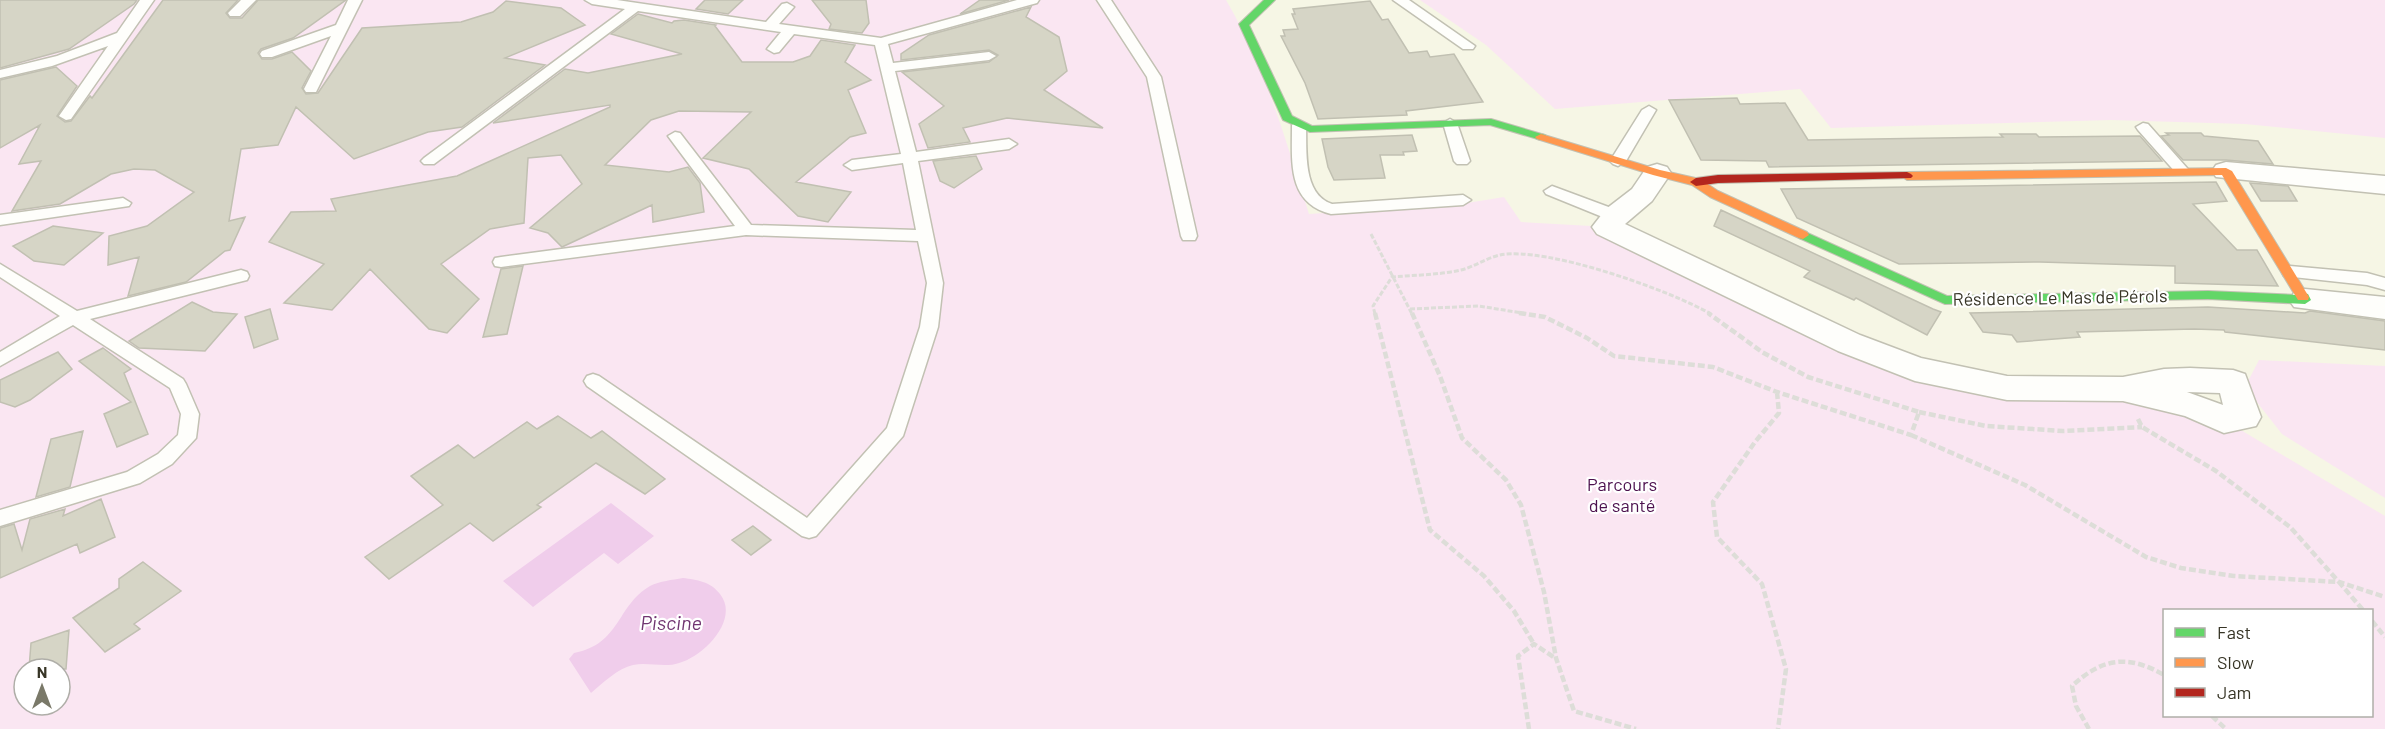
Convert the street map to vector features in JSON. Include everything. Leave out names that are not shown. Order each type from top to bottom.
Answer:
[{"type":"street","points":[[1270,0],[1244,24],[1287,118],[1299,125]]},
{"type":"street","name":"Résidence Le Mas de Pérols","points":[[1299,125],[1310,129],[1491,122],[1657,173],[1696,182],[1714,194],[1946,300],[2208,295],[2305,300],[2385,308]]},
{"type":"street","points":[[2226,171],[2290,272],[2305,300]]},
{"type":"street","name":"Résidence Le Mas de Pérols","points":[[1696,182],[1718,179],[2226,171],[2385,185]]},
{"type":"street","points":[[1657,173],[1642,195],[1616,216],[1607,227],[1849,343],[1915,369],[2007,388],[2123,389]]},
{"type":"lane","points":[[66,116],[147,0]]},
{"type":"lane","points":[[235,13],[249,0]]},
{"type":"lane","points":[[311,89],[355,0]]},
{"type":"lane","points":[[594,0],[881,42],[1006,3],[1032,0]]},
{"type":"lane","points":[[671,13],[687,0]]},
{"type":"lane","points":[[1104,0],[1154,77],[1189,236]]},
{"type":"lane","points":[[1400,0],[1468,46]]},
{"type":"lane","points":[[429,161],[636,7]]},
{"type":"lane","points":[[769,27],[787,7]]},
{"type":"lane","points":[[267,54],[342,27]]},
{"type":"lane","points":[[774,49],[790,30]]},
{"type":"lane","points":[[0,74],[35,68],[80,54],[122,36]]},
{"type":"lane","points":[[593,381],[809,530],[896,431],[929,327],[935,283],[909,156],[881,42]]},
{"type":"lane","points":[[888,68],[989,56]]},
{"type":"lane","points":[[1618,161],[1649,110]]},
{"type":"lane","points":[[1450,123],[1462,161]]},
{"type":"lane","points":[[1299,125],[1301,174],[1312,202],[1322,208],[1463,200]]},
{"type":"lane","points":[[2143,127],[2182,171]]},
{"type":"lane","points":[[675,136],[746,230]]},
{"type":"lane","points":[[852,165],[1009,144]]},
{"type":"lane","points":[[1552,191],[1616,216]]},
{"type":"lane","points":[[0,220],[123,203]]},
{"type":"lane","points":[[501,262],[746,230],[926,236]]},
{"type":"lane","points":[[0,269],[71,318],[177,384],[190,414],[187,438],[165,459],[133,478],[0,518]]},
{"type":"lane","points":[[2290,272],[2367,279],[2385,284]]},
{"type":"lane","points":[[0,360],[71,318],[241,276]]},
{"type":"path","points":[[1371,234],[1410,309],[1440,376],[1462,438],[1506,480],[1521,505],[1544,592],[1556,658],[1574,711],[1636,729]]},
{"type":"path","points":[[1392,277],[1461,270],[1500,255],[1534,255],[1598,270],[1657,289],[1709,314],[1762,352],[1808,377],[1919,412],[1986,426],[2063,431],[2142,427]]},
{"type":"path","points":[[1392,277],[1374,306],[1430,530],[1484,576],[1514,611],[1534,644],[1556,658]]},
{"type":"path","points":[[1410,309],[1479,306],[1545,317],[1587,338],[1614,356],[1654,358],[1713,367],[1777,392],[1911,435],[2025,485],[2146,557],[2181,568],[2234,576],[2338,582],[2385,597]]},
{"type":"path","points":[[2123,389],[2142,427],[2216,471],[2290,527],[2362,609]]},
{"type":"path","points":[[1777,392],[1779,413],[1755,442],[1713,502],[1717,537],[1761,584],[1786,669],[1778,729]]},
{"type":"path","points":[[1911,435],[1919,412]]},
{"type":"path","points":[[2373,622],[2385,637]]},
{"type":"path","points":[[1529,729],[1518,656],[1534,644]]},
{"type":"path","points":[[2089,729],[2076,706],[2072,686],[2085,672],[2110,661],[2139,663],[2163,675]]},
{"type":"path","points":[[2213,717],[2226,729]]},
{"type":"green space","name":"Parcours de santé","points":[[0,0],[1226,0],[1263,77],[1309,214],[1461,204],[1504,197],[1521,222],[1591,226],[1915,369],[2123,389],[2224,420],[2385,516],[2385,729],[0,729]]},
{"type":"green space","points":[[1420,0],[2385,0],[2385,138],[2245,124],[2111,120],[1831,128],[1800,89],[1555,109],[1486,45]]},
{"type":"green space","points":[[2259,360],[2385,366],[2385,498],[2282,434],[2245,387]]},
{"type":"water","name":"Piscine","points":[[611,503],[654,536],[618,564],[604,553],[533,607],[503,581]]},
{"type":"water","name":"Piscine","points":[[683,578],[708,584],[720,594],[725,604],[726,614],[722,625],[708,645],[699,653],[679,663],[639,664],[622,669],[591,693],[569,659],[574,653],[601,642],[630,604],[650,586]]},
{"type":"building","points":[[0,0],[137,0],[69,49],[0,68]]},
{"type":"building","points":[[163,0],[238,0],[226,13],[230,18],[242,18],[258,0],[346,0],[293,38],[261,49],[258,53],[262,59],[272,59],[292,52],[311,71],[302,88],[306,94],[318,93],[362,28],[461,22],[493,12],[506,1],[561,8],[585,25],[505,58],[545,65],[462,127],[428,132],[354,159],[296,107],[278,145],[241,149],[229,221],[245,217],[230,250],[225,251],[186,282],[128,296],[139,257],[108,265],[109,236],[147,226],[194,192],[155,170],[134,169],[111,174],[60,204],[12,211],[41,161],[19,164],[40,125],[0,148],[0,80],[56,67],[77,86],[57,116],[65,122],[71,121],[90,96],[92,98]]},
{"type":"building","points":[[705,0],[743,0],[728,14],[696,9]]},
{"type":"building","points":[[812,0],[866,0],[869,23],[862,33],[829,29],[831,24]]},
{"type":"building","points":[[980,0],[1009,0],[960,14]]},
{"type":"building","points":[[1370,1],[1382,20],[1388,19],[1409,53],[1427,51],[1430,57],[1454,54],[1483,102],[1406,111],[1407,115],[1318,119],[1305,83],[1281,36],[1285,36],[1283,30],[1298,29],[1292,14],[1295,14],[1293,9]]},
{"type":"building","points":[[1031,7],[1026,17],[1059,37],[1067,71],[1044,90],[1103,128],[1007,118],[963,128],[970,142],[928,148],[919,124],[944,106],[902,72],[989,62],[998,55],[989,50],[901,60],[901,54],[929,35]]},
{"type":"building","points":[[638,14],[672,23],[684,20],[716,25],[742,62],[793,62],[810,56],[821,40],[855,45],[845,62],[871,80],[848,90],[866,133],[850,137],[796,182],[851,192],[828,222],[798,216],[749,169],[703,158],[751,112],[679,111],[651,120],[605,165],[669,172],[688,167],[700,183],[704,212],[653,222],[652,205],[562,247],[548,233],[530,228],[582,184],[561,155],[528,158],[524,223],[490,229],[441,264],[479,299],[447,333],[429,329],[370,269],[332,310],[284,303],[324,264],[269,242],[291,212],[336,211],[331,199],[457,176],[610,107],[610,105],[493,123],[565,69],[588,73],[682,54],[611,34]]},
{"type":"building","points":[[1737,98],[1740,104],[1785,103],[1808,140],[2003,137],[2000,134],[2036,134],[2039,137],[2140,136],[2162,161],[1769,167],[1766,161],[1701,160],[1669,100]]},
{"type":"building","points":[[2166,133],[2201,133],[2204,136],[2258,141],[2273,164],[2226,160],[2183,160],[2161,136],[2169,135]]},
{"type":"building","points":[[1412,135],[1417,151],[1403,152],[1404,155],[1380,155],[1385,178],[1334,180],[1328,167],[1322,139]]},
{"type":"building","points":[[976,156],[982,169],[954,188],[940,181],[933,161]]},
{"type":"building","points":[[2216,182],[2227,201],[2193,204],[2237,250],[2257,250],[2278,286],[2175,283],[2175,266],[2040,262],[1899,264],[1797,218],[1781,189]]},
{"type":"building","points":[[2250,183],[2288,186],[2297,201],[2261,201]]},
{"type":"building","points":[[1721,210],[1941,312],[1927,335],[1856,298],[1854,300],[1804,277],[1810,271],[1714,226]]},
{"type":"building","points":[[53,226],[103,233],[64,265],[34,261],[13,246]]},
{"type":"building","points":[[523,266],[507,334],[483,337],[501,269]]},
{"type":"building","points":[[192,302],[213,312],[237,314],[205,351],[139,348],[129,341]]},
{"type":"building","points":[[2208,307],[2305,313],[2310,311],[2385,321],[2385,350],[2225,332],[2224,330],[2194,329],[2077,332],[2080,337],[2017,342],[2012,335],[1983,332],[1970,313]]},
{"type":"building","points":[[270,309],[278,339],[254,348],[245,317]]},
{"type":"building","points":[[103,348],[131,369],[124,373],[148,434],[117,447],[104,414],[131,402],[79,361]]},
{"type":"building","points":[[58,352],[72,369],[30,400],[15,407],[0,402],[0,380]]},
{"type":"building","points":[[558,416],[591,438],[602,431],[665,479],[645,494],[596,463],[537,505],[541,507],[493,541],[470,523],[389,579],[365,557],[443,505],[411,476],[458,445],[474,458],[527,422],[537,429]]},
{"type":"building","points":[[83,431],[70,487],[36,497],[51,439]]},
{"type":"building","points":[[101,499],[115,537],[80,553],[77,544],[0,578],[0,528],[14,524],[22,550],[30,519],[65,509],[63,516]]},
{"type":"building","points":[[753,526],[771,540],[751,555],[732,540]]},
{"type":"building","points":[[143,562],[181,591],[134,624],[140,629],[105,652],[73,618],[119,588],[119,579]]},
{"type":"building","points":[[69,630],[67,657],[30,657],[31,643]]},
{"type":"traffic: fast","points":[[1270,0],[1244,24],[1287,118],[1310,129],[1491,122],[1541,137]]},
{"type":"traffic: fast","points":[[1803,235],[1945,300],[2208,295],[2305,300],[2303,297]]},
{"type":"traffic: slow","points":[[1541,137],[1657,173],[1696,182],[1714,194],[1803,235]]},
{"type":"traffic: slow","points":[[1907,176],[2226,171],[2303,297]]},
{"type":"traffic: jam","points":[[1696,182],[1718,179],[1907,176]]}]
